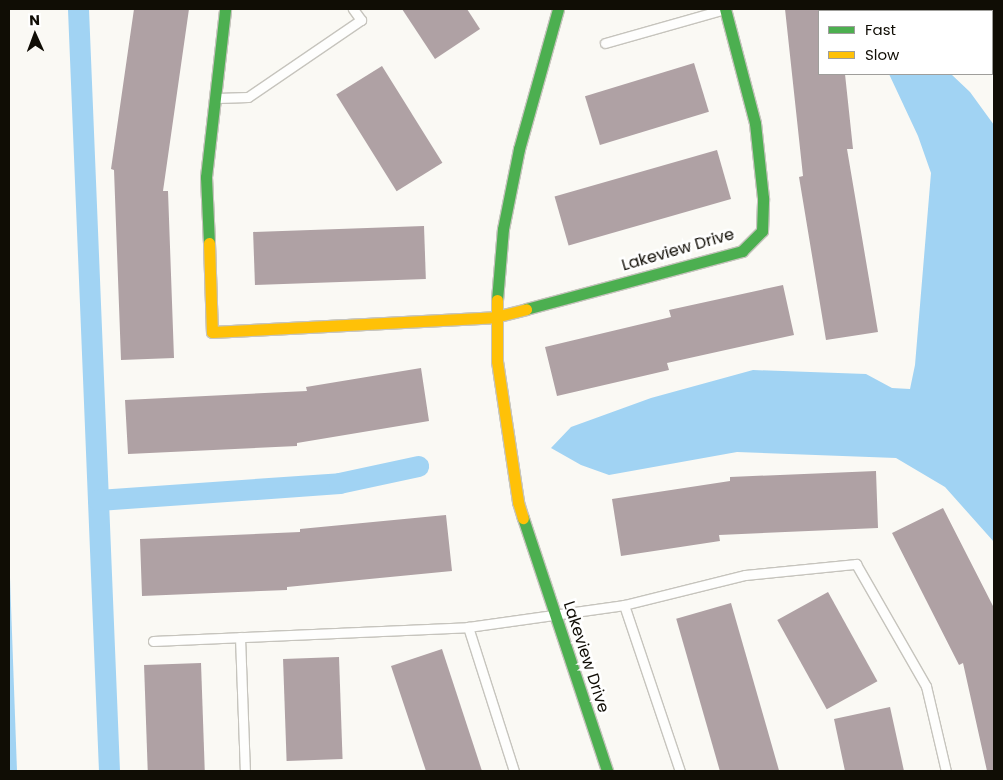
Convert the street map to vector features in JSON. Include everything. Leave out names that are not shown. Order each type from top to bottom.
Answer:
[{"type":"street","points":[[226,9],[217,98],[206,176],[212,332],[495,318]]},
{"type":"street","name":"Lakeview Drive","points":[[558,9],[519,149],[503,229],[495,318],[497,361],[518,502],[607,771]]},
{"type":"street","name":"Lakeview Drive","points":[[495,318],[742,250],[762,231],[763,198],[755,122],[725,9]]},
{"type":"lane","points":[[217,98],[248,97],[361,20],[353,9]]},
{"type":"lane","points":[[606,43],[725,9]]},
{"type":"lane","points":[[153,641],[468,627],[624,605],[745,575],[856,564],[926,686],[946,771]]},
{"type":"lane","points":[[624,605],[680,771]]},
{"type":"lane","points":[[468,627],[514,771]]},
{"type":"lane","points":[[240,637],[245,771]]},
{"type":"water","points":[[889,75],[952,75],[970,92],[994,125],[994,542],[945,487],[896,458],[737,452],[609,475],[581,465],[551,448],[571,427],[651,398],[753,370],[866,374],[892,388],[910,389],[915,365],[931,173],[918,136]]},
{"type":"water","points":[[9,550],[17,771],[9,771]]},
{"type":"building","points":[[134,9],[189,9],[163,191],[168,191],[174,358],[121,360],[114,170],[111,169]]},
{"type":"building","points":[[402,9],[467,9],[480,29],[435,59]]},
{"type":"building","points":[[785,9],[819,9],[818,75],[845,75],[853,149],[847,149],[878,332],[826,340],[799,177],[803,176]]},
{"type":"building","points":[[694,63],[709,112],[600,145],[585,96]]},
{"type":"building","points":[[382,66],[442,163],[397,191],[336,95]]},
{"type":"building","points":[[717,150],[731,199],[569,246],[555,197]]},
{"type":"building","points":[[424,226],[426,279],[255,285],[253,232]]},
{"type":"building","points":[[783,285],[794,335],[667,363],[669,370],[557,396],[545,347],[671,317],[669,310]]},
{"type":"building","points":[[421,368],[429,421],[297,443],[297,446],[128,454],[125,400],[307,391],[306,387]]},
{"type":"building","points":[[876,471],[878,528],[719,535],[720,541],[621,556],[612,499],[730,481],[730,477]]},
{"type":"building","points":[[943,508],[994,608],[994,771],[987,771],[963,663],[959,665],[892,533]]},
{"type":"building","points":[[446,515],[452,571],[287,587],[287,590],[142,596],[140,539],[300,532],[300,529]]},
{"type":"building","points":[[828,592],[877,681],[827,709],[777,620]]},
{"type":"building","points":[[731,603],[779,771],[720,771],[676,619]]},
{"type":"building","points":[[442,649],[482,771],[426,771],[391,666]]},
{"type":"building","points":[[339,657],[343,759],[287,761],[283,659]]},
{"type":"building","points":[[201,663],[205,771],[148,771],[144,665]]},
{"type":"building","points":[[890,707],[904,771],[845,771],[834,719]]},
{"type":"waterway","points":[[78,9],[109,771]]},
{"type":"waterway","points":[[98,500],[339,483],[418,466]]},
{"type":"traffic: fast","points":[[209,243],[206,177],[225,9]]},
{"type":"traffic: fast","points":[[497,300],[503,229],[519,149],[558,9]]},
{"type":"traffic: fast","points":[[526,309],[742,251],[762,231],[763,198],[755,123],[725,9]]},
{"type":"traffic: fast","points":[[523,518],[607,771]]},
{"type":"traffic: slow","points":[[209,243],[212,332],[495,317],[526,309]]},
{"type":"traffic: slow","points":[[497,300],[497,361],[518,502],[523,518]]}]
